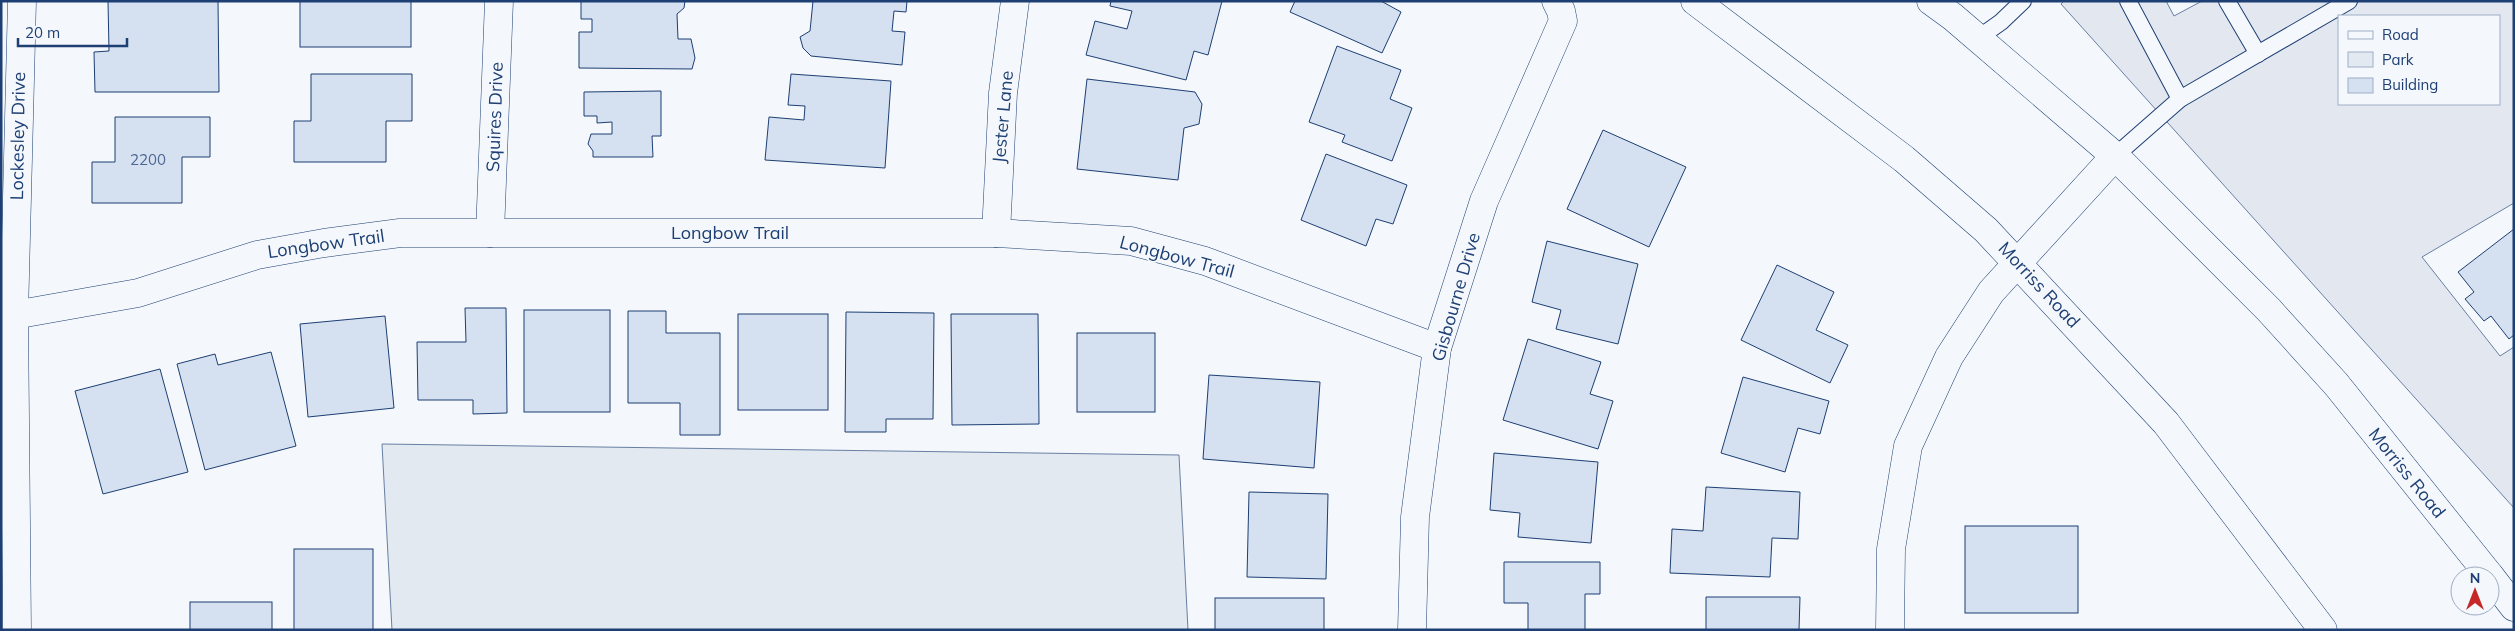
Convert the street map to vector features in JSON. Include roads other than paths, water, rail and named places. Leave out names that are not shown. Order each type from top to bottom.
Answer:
[{"type":"street","name":"Lockesley Drive","points":[[17,630],[14,315],[22,1]]},
{"type":"street","name":"Squires Drive","points":[[490,234],[499,1]]},
{"type":"street","name":"Jester Lane","points":[[996,233],[1003,93],[1015,1]]},
{"type":"street","name":"Morriss Road","points":[[1695,1],[1904,159],[1986,230],[2018,261],[2166,423],[2323,630]]},
{"type":"street","name":"Morriss Road","points":[[1931,1],[2115,156],[2269,310],[2336,384],[2482,566]]},
{"type":"street","name":"Gisbourne Drive","points":[[1412,630],[1415,517],[1437,348],[1484,202],[1562,22],[1558,6]]},
{"type":"street","points":[[1890,630],[1891,549],[1908,446],[1949,357],[1991,292],[2115,156]]},
{"type":"street","name":"Longbow Trail","points":[[14,315],[138,293],[257,255],[324,242],[400,234],[996,233],[1131,241],[1205,261],[1437,348]]},
{"type":"street","name":"Morriss Road","points":[[2500,589],[2514,608]]},
{"type":"lane","points":[[1977,39],[2023,1]]},
{"type":"lane","points":[[2128,1],[2180,99]]},
{"type":"lane","points":[[2227,1],[2258,54]]},
{"type":"lane","points":[[2115,156],[2180,99],[2349,1]]}]
